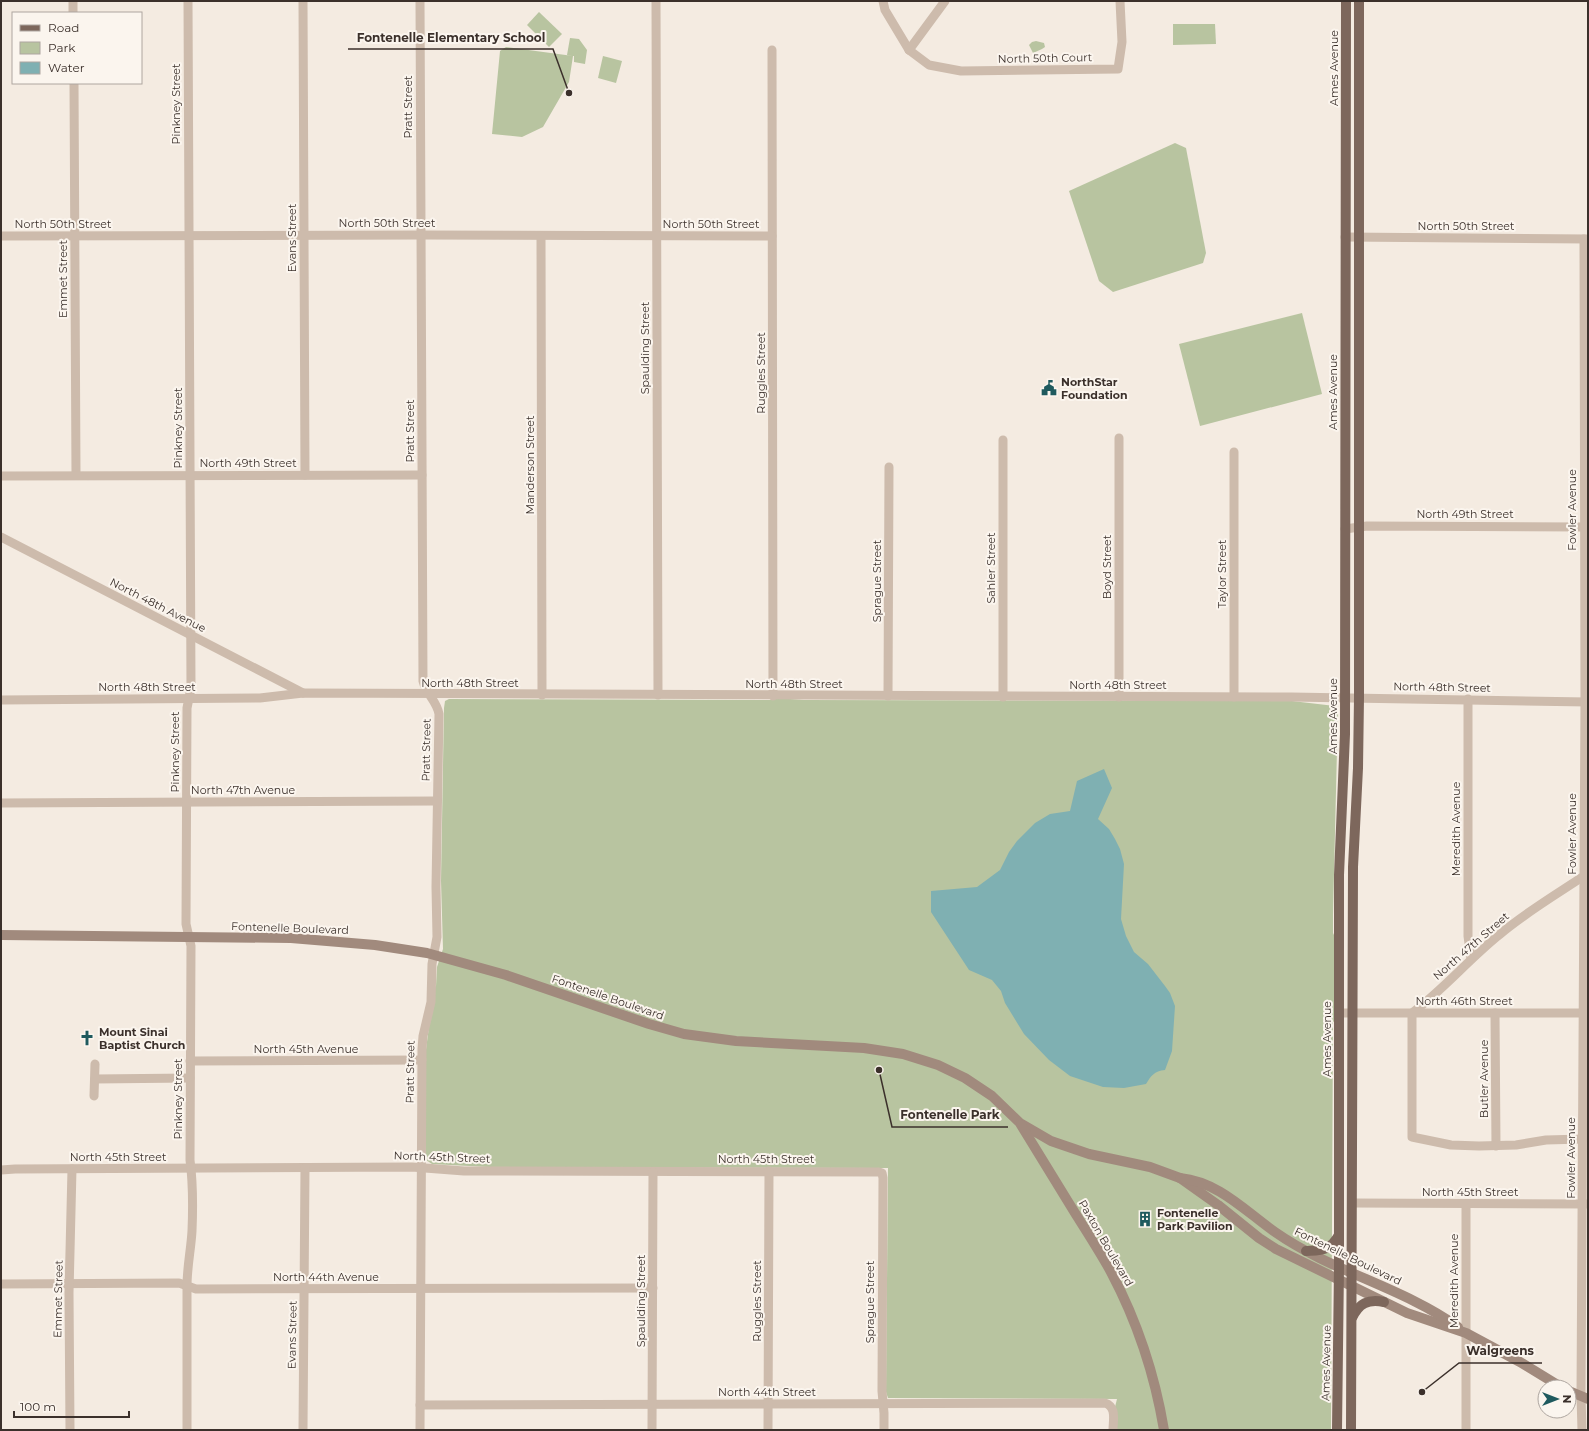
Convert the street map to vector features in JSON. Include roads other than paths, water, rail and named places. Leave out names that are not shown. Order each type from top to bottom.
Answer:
[{"type":"main road","name":"Ames Avenue","points":[[1337,1430],[1339,1281],[1340,853],[1345,760],[1346,698],[1346,1]]},
{"type":"main road","points":[[1351,1430],[1353,867],[1358,768],[1359,698],[1359,1]]},
{"type":"main road","name":"Fontenelle Boulevard","points":[[1,935],[319,939],[375,945],[434,955],[506,975],[649,1024],[684,1034],[736,1041],[871,1049],[917,1058],[952,1071],[979,1086],[992,1096],[1020,1123],[1051,1141],[1083,1152],[1150,1167],[1180,1178],[1276,1249],[1351,1287],[1407,1313],[1466,1333]]},
{"type":"main road","points":[[1339,1090],[1345,1095],[1347,1103],[1347,1143],[1352,1164]]},
{"type":"main road","name":"Paxton Boulevard","points":[[1020,1123],[1097,1247],[1117,1284],[1137,1331],[1148,1362],[1156,1388],[1164,1430]]},
{"type":"main road","points":[[1041,1158],[1044,1147],[1051,1141]]},
{"type":"main road","name":"Fontenelle Boulevard","points":[[1180,1178],[1192,1179],[1214,1188],[1236,1202],[1276,1233],[1306,1251],[1431,1309],[1466,1333],[1548,1379]]},
{"type":"main road","points":[[1306,1251],[1329,1248],[1339,1236]]},
{"type":"main road","points":[[1351,1320],[1361,1304],[1372,1301],[1384,1302]]},
{"type":"street","points":[[73,1],[73,12]]},
{"type":"street","name":"Pinkney Street","points":[[187,1430],[187,1267],[192,1232],[190,1078],[191,946],[186,924],[187,708],[191,688],[188,1]]},
{"type":"street","name":"Evans Street","points":[[303,1],[305,475]]},
{"type":"street","name":"Pratt Street","points":[[420,1],[423,681],[425,689],[438,707],[439,714],[436,887],[437,937],[432,964],[431,1002],[423,1036],[422,1060],[420,1430]]},
{"type":"street","name":"Spaulding Street","points":[[656,1],[658,695]]},
{"type":"street","points":[[883,1],[885,10],[909,50],[945,1]]},
{"type":"street","name":"North 50th Court","points":[[909,50],[929,65],[961,71],[1118,69],[1122,42],[1120,1]]},
{"type":"street","name":"Ruggles Street","points":[[772,50],[773,696]]},
{"type":"street","name":"Emmet Street","points":[[74,84],[76,475]]},
{"type":"street","name":"North 50th Street","points":[[1,236],[772,236]]},
{"type":"street","name":"Manderson Street","points":[[541,236],[542,695]]},
{"type":"street","name":"North 50th Street","points":[[1345,237],[1586,239]]},
{"type":"street","name":"Fowler Avenue","points":[[1582,1430],[1584,1397],[1585,1204],[1583,1139],[1586,1013],[1586,702],[1584,526],[1586,239]]},
{"type":"street","name":"Boyd Street","points":[[1118,697],[1119,438]]},
{"type":"street","name":"Sahler Street","points":[[1003,440],[1003,697]]},
{"type":"street","name":"Taylor Street","points":[[1234,452],[1234,697]]},
{"type":"street","name":"Sprague Street","points":[[888,696],[889,467]]},
{"type":"street","name":"North 49th Street","points":[[1,476],[422,475]]},
{"type":"street","name":"North 49th Street","points":[[1345,529],[1367,526],[1584,526]]},
{"type":"street","name":"North 48th Avenue","points":[[1,538],[303,694]]},
{"type":"street","name":"North 48th Street","points":[[1,700],[260,698],[303,694],[1234,697],[1468,699],[1586,702]]},
{"type":"street","name":"Meredith Avenue","points":[[1468,699],[1468,936],[1471,959]]},
{"type":"street","name":"North 47th Avenue","points":[[1,803],[437,801]]},
{"type":"street","name":"North 47th Street","points":[[1412,1013],[1423,1005],[1471,959],[1515,922],[1586,875]]},
{"type":"street","name":"North 46th Street","points":[[1340,1013],[1586,1013]]},
{"type":"street","points":[[1412,1013],[1412,1137],[1452,1145],[1496,1146],[1516,1145],[1546,1140],[1583,1139]]},
{"type":"street","name":"Butler Avenue","points":[[1495,1013],[1496,1146]]},
{"type":"street","name":"North 45th Avenue","points":[[190,1061],[422,1060]]},
{"type":"street","points":[[94,1096],[95,1064]]},
{"type":"street","points":[[95,1079],[190,1078]]},
{"type":"street","name":"Evans Street","points":[[303,1430],[305,1168]]},
{"type":"street","name":"North 45th Street","points":[[1,1170],[421,1168],[464,1171],[769,1171],[882,1173]]},
{"type":"street","name":"Emmet Street","points":[[70,1430],[72,1169]]},
{"type":"street","name":"Ruggles Street","points":[[768,1430],[769,1171]]},
{"type":"street","name":"Spaulding Street","points":[[652,1430],[653,1172]]},
{"type":"street","name":"Sprague Street","points":[[882,1173],[882,1392],[884,1430]]},
{"type":"street","name":"North 45th Street","points":[[1352,1204],[1585,1204]]},
{"type":"street","name":"Meredith Avenue","points":[[1466,1204],[1466,1430]]},
{"type":"street","name":"North 44th Avenue","points":[[1,1284],[179,1283],[196,1289],[653,1288]]},
{"type":"street","name":"North 44th Street","points":[[420,1405],[1105,1403],[1109,1404],[1112,1408],[1113,1430]]},
{"type":"water","points":[[1104,769],[1112,788],[1098,819],[1109,829],[1115,839],[1120,849],[1124,864],[1121,919],[1126,936],[1134,952],[1148,964],[1170,993],[1175,1006],[1172,1051],[1165,1070],[1158,1071],[1153,1074],[1146,1084],[1124,1088],[1103,1087],[1070,1076],[1049,1060],[1024,1034],[1005,1003],[1001,991],[992,980],[969,970],[931,912],[931,891],[977,887],[1000,870],[1009,852],[1017,841],[1035,823],[1050,814],[1070,811],[1077,781]]},
{"type":"place","name":"Fontenelle Elementary School","points":[[569,93]]},
{"type":"place","name":"NorthStar Foundation","points":[[1049,388]]},
{"type":"place","name":"Mount Sinai Baptist Church","points":[[87,1038]]},
{"type":"place","name":"Fontenelle Park","points":[[879,1070]]},
{"type":"place","name":"Fontenelle Park Pavilion","points":[[1145,1219]]},
{"type":"place","name":"Walgreens","points":[[1422,1392]]}]
